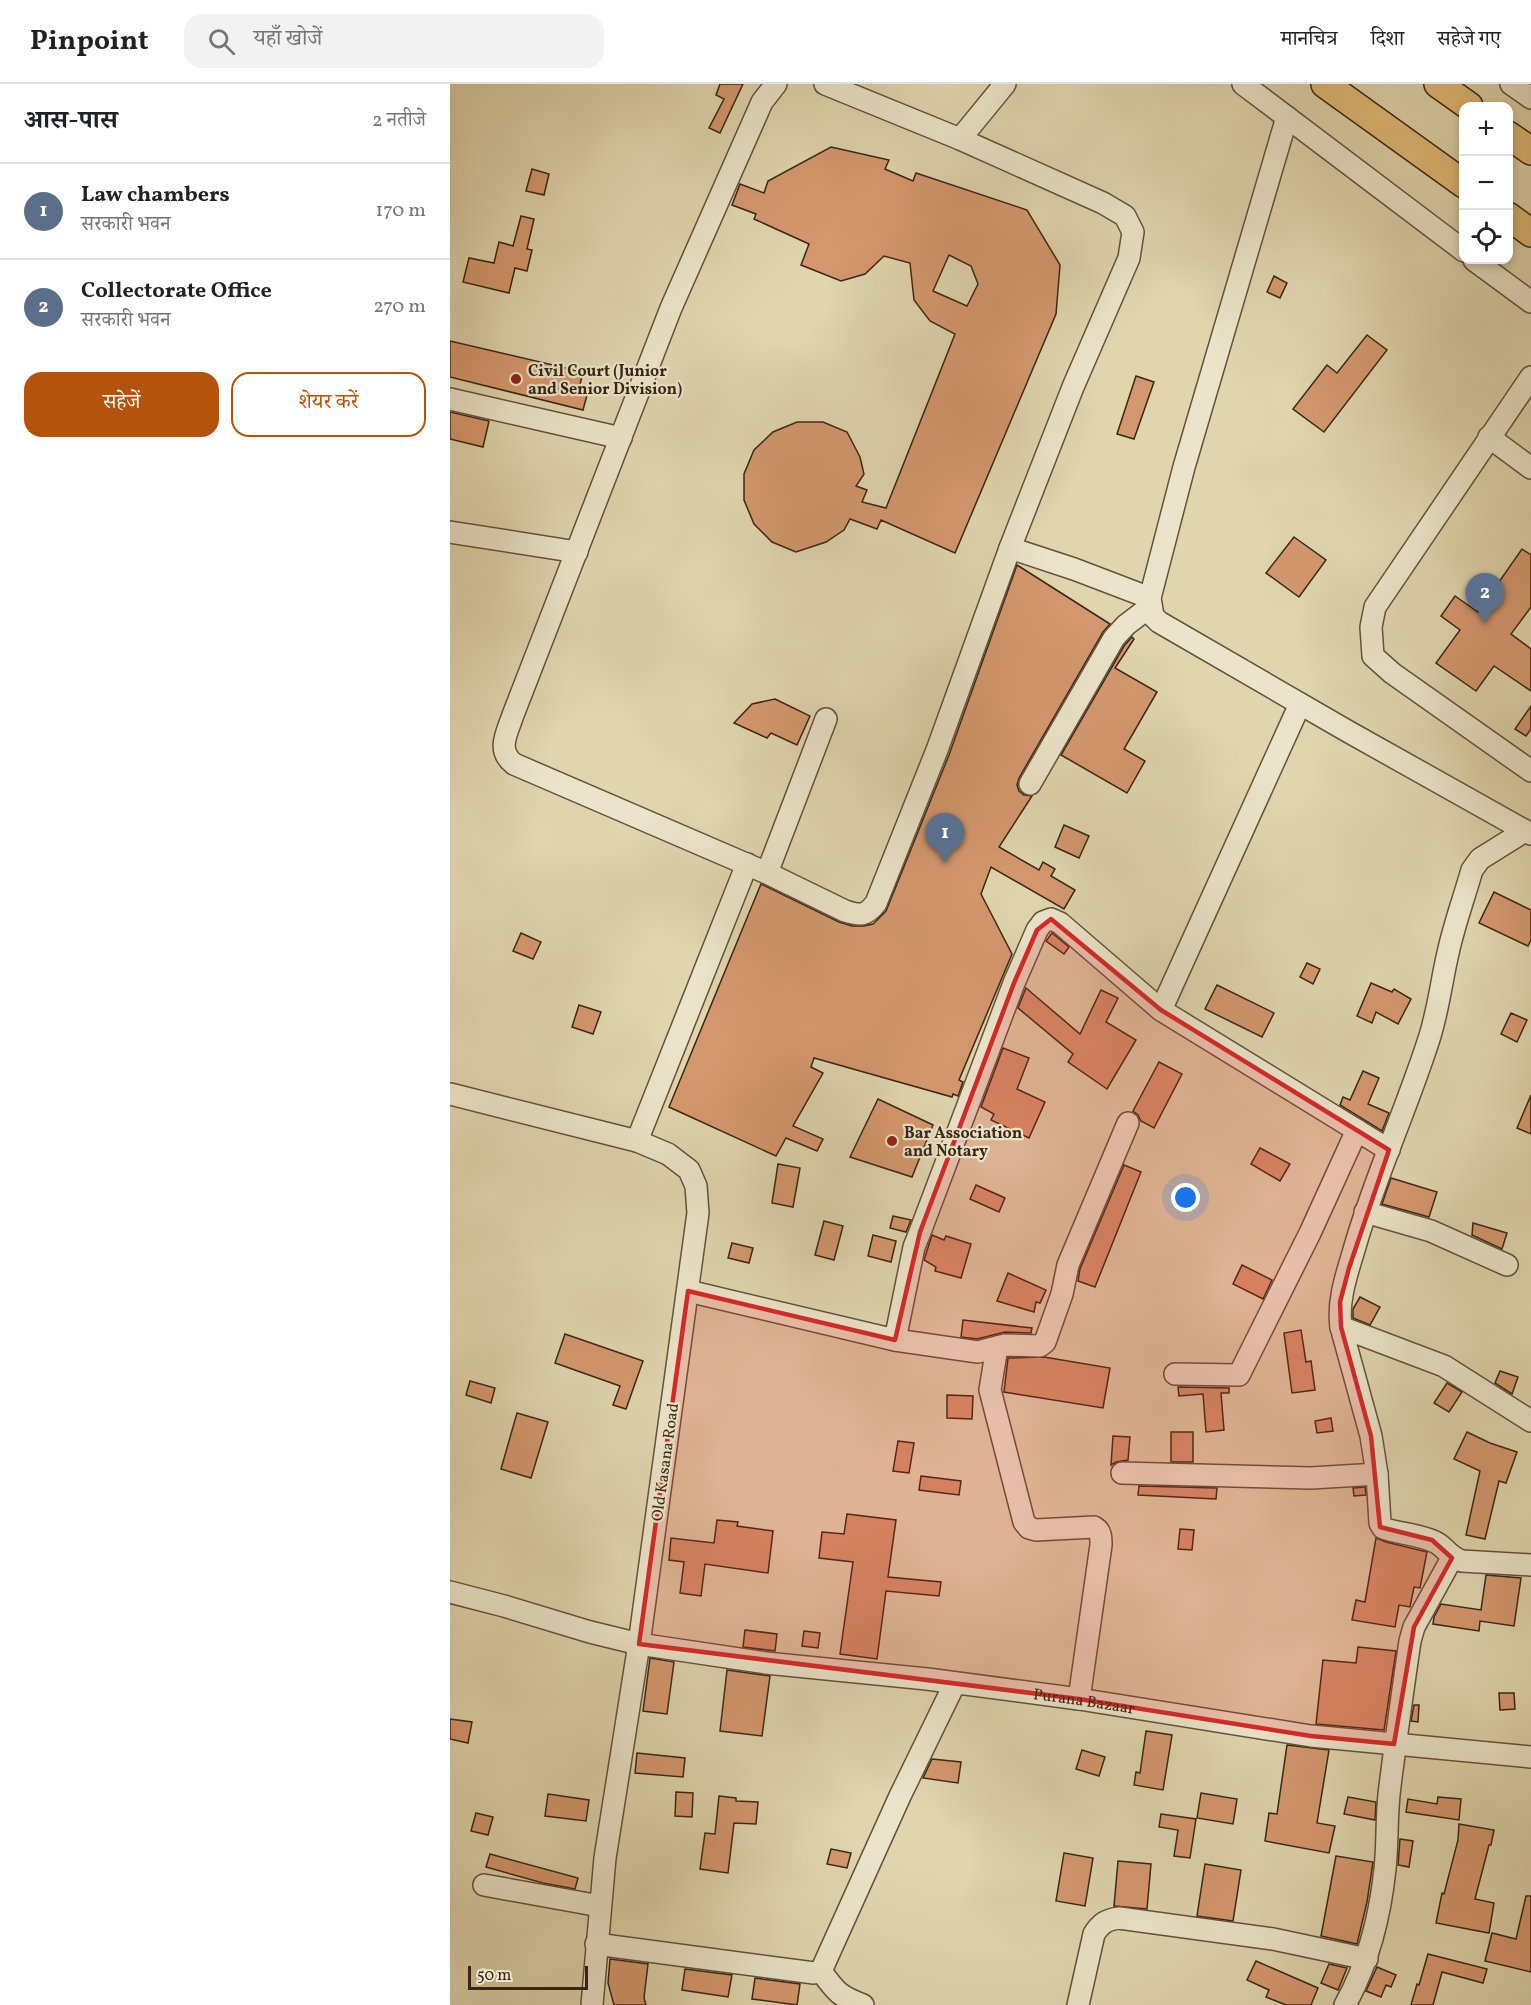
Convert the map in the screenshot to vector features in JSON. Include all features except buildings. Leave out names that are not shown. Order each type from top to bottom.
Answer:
[{"type":"main road","points":[[1325,84],[1459,180]]},
{"type":"main road","points":[[1438,84],[1463,102]]},
{"type":"main road","points":[[1513,138],[1531,151]]},
{"type":"main road","points":[[1513,219],[1531,233]]},
{"type":"street","points":[[776,84],[762,102],[671,308],[513,715],[504,747],[505,755],[514,764],[747,864],[845,911],[864,915],[876,903],[937,750],[1010,548],[1073,387],[1129,258],[1133,232],[1125,216],[1103,203],[960,139],[825,84]]},
{"type":"street","points":[[960,139],[1005,84]]},
{"type":"street","points":[[1242,84],[1459,247]]},
{"type":"street","points":[[1511,84],[1531,98]]},
{"type":"street","points":[[1287,117],[1187,455],[1150,602],[1153,616],[1159,622],[1300,704],[1528,833]]},
{"type":"street","points":[[1479,264],[1531,303]]},
{"type":"street","points":[[1531,377],[1375,607],[1371,627],[1373,656],[1392,673],[1531,771]]},
{"type":"street","points":[[450,399],[621,438]]},
{"type":"street","points":[[1489,437],[1531,468]]},
{"type":"street","points":[[450,532],[577,552]]},
{"type":"street","points":[[1010,548],[1074,569],[1150,602]]},
{"type":"street","points":[[1030,784],[1114,638],[1150,602]]},
{"type":"street","points":[[1161,1010],[1300,704]]},
{"type":"street","points":[[767,873],[826,719]]},
{"type":"street","points":[[1528,833],[1480,859],[1472,870],[1448,952],[1429,1041],[1365,1212],[1340,1302],[1341,1327],[1371,1436],[1377,1474],[1380,1523],[1383,1528],[1432,1540],[1440,1544],[1452,1558],[1462,1562],[1531,1565]]},
{"type":"street","points":[[637,1141],[747,864]]},
{"type":"street","points":[[895,1340],[917,1239],[1014,983],[1037,930],[1043,922],[1051,919],[1060,922],[1161,1010],[1389,1150]]},
{"type":"street","name":"Old Kasana Road","points":[[450,1094],[637,1141],[668,1154],[688,1170],[696,1186],[698,1212],[688,1291],[639,1644],[604,1858],[592,2005]]},
{"type":"street","points":[[688,1291],[895,1340],[978,1352],[997,1347],[1040,1346],[1046,1342],[1062,1294],[1068,1265],[1128,1123]]},
{"type":"street","points":[[1175,1374],[1239,1375],[1310,1233],[1357,1130]]},
{"type":"street","points":[[1365,1212],[1431,1231],[1507,1265]]},
{"type":"street","points":[[1341,1327],[1444,1366],[1531,1421]]},
{"type":"street","points":[[997,1347],[990,1390],[1024,1522],[1029,1528],[1036,1530],[1094,1527],[1101,1535],[1079,1699]]},
{"type":"street","points":[[1122,1473],[1311,1478],[1377,1474]]},
{"type":"street","points":[[1345,2005],[1367,1959],[1376,1929],[1385,1868],[1390,1786],[1410,1641],[1414,1627],[1452,1558]]},
{"type":"street","name":"Purana Bazaar","points":[[450,1592],[639,1644],[766,1664],[955,1683],[1079,1699],[1311,1736],[1531,1757]]},
{"type":"street","points":[[596,1944],[814,1973],[821,1971],[900,1796],[955,1683]]},
{"type":"street","points":[[484,1885],[600,1906]]},
{"type":"street","points":[[1078,2005],[1094,1934],[1107,1920],[1119,1918],[1273,1939],[1367,1959]]},
{"type":"street","points":[[821,1971],[836,1992],[863,2005]]},
{"type":"highlighted area","points":[[1051,919],[1161,1010],[1389,1150],[1349,1268],[1340,1302],[1341,1327],[1371,1436],[1380,1527],[1432,1540],[1452,1558],[1414,1627],[1394,1744],[1311,1736],[1079,1699],[639,1644],[688,1291],[895,1340],[920,1232],[1014,983],[1037,930]]},
{"type":"place","name":"Civil Court (Junior and Senior Division)","points":[[516,379]]},
{"type":"place","name":"Collectorate Office","points":[[1485,623]]},
{"type":"place","name":"Law chambers","points":[[945,863]]},
{"type":"place","name":"Bar Association and Notary","points":[[892,1141]]}]
